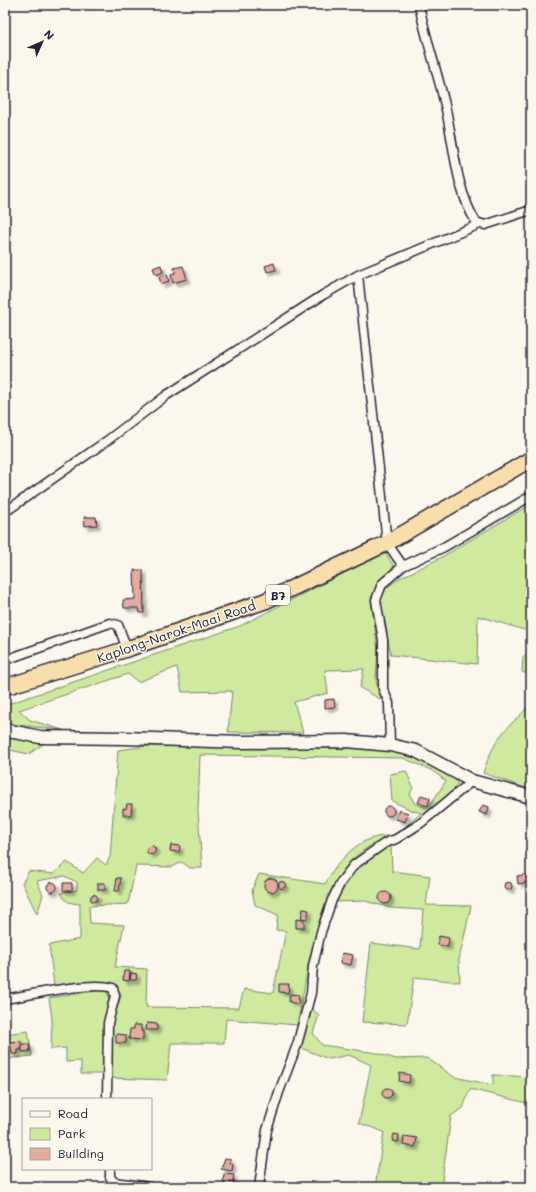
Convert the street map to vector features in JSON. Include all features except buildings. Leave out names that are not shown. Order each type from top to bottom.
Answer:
[{"type":"highway","name":"Kaplong-Narok-Maai Road","points":[[5,687],[127,649],[265,601],[387,543],[531,459]]},
{"type":"street","points":[[419,5],[445,103],[463,191],[469,211],[476,222],[480,224]]},
{"type":"street","points":[[5,512],[108,440],[167,395],[323,295],[358,275],[480,224],[497,222],[531,210]]},
{"type":"street","points":[[358,275],[387,543],[402,566]]},
{"type":"street","points":[[390,745],[389,703],[383,689],[383,640],[376,600],[382,584],[402,566],[444,547],[531,496]]},
{"type":"street","points":[[5,660],[110,623],[118,625],[127,649]]},
{"type":"street","points":[[5,730],[40,737],[242,742],[347,741],[390,745],[416,751],[472,781],[531,797]]},
{"type":"street","points":[[259,1187],[267,1130],[279,1092],[297,1045],[311,993],[313,966],[321,932],[332,900],[338,888],[354,865],[385,844],[403,835],[421,823],[472,781]]},
{"type":"street","points":[[5,999],[64,989],[103,986],[113,988],[115,996],[108,1023],[107,1098]]},
{"type":"street","points":[[110,1170],[110,1177],[114,1182],[150,1187]]},
{"type":"green space","points":[[531,504],[531,632],[478,616],[477,664],[391,655],[380,600],[386,588],[400,578],[440,558]]},
{"type":"green space","points":[[385,552],[394,567],[378,581],[371,601],[378,649],[376,681],[382,700],[360,688],[364,669],[325,670],[328,693],[294,702],[303,733],[228,732],[232,691],[182,692],[177,667],[138,682],[128,674],[19,710],[30,720],[63,730],[17,725],[5,721],[5,705],[240,626]]},
{"type":"green space","points":[[531,650],[531,675],[522,672],[523,657]]},
{"type":"green space","points":[[531,699],[531,790],[483,773],[496,743],[508,727],[524,711]]},
{"type":"green space","points":[[5,738],[43,744],[29,754],[5,749]]},
{"type":"green space","points":[[148,746],[391,749],[419,757],[436,765],[458,783],[446,798],[432,811],[399,832],[421,813],[392,801],[390,774],[406,771],[413,787],[410,795],[415,804],[428,808],[446,781],[431,770],[403,758],[200,755],[198,811],[202,868],[190,868],[182,862],[172,867],[136,866],[128,904],[89,906],[90,923],[124,925],[115,967],[147,969],[146,1007],[239,1008],[244,989],[273,993],[286,931],[276,930],[278,915],[255,905],[252,890],[259,874],[325,884],[336,867],[350,851],[368,840],[388,836],[352,859],[337,880],[328,898],[314,941],[297,1025],[226,1019],[224,1043],[171,1043],[167,1080],[110,1078],[112,1023],[121,995],[117,987],[107,983],[54,986],[49,945],[80,939],[80,904],[66,901],[61,893],[77,890],[77,882],[64,876],[37,881],[43,895],[37,914],[22,883],[29,871],[53,874],[67,862],[83,873],[97,858],[106,865],[110,857],[118,750]]},
{"type":"green space","points":[[391,846],[392,871],[430,876],[426,905],[471,906],[459,960],[460,982],[414,977],[407,1024],[362,1022],[371,943],[420,949],[423,910],[391,908],[365,901],[335,902],[351,875],[357,868],[380,851]]},
{"type":"green space","points":[[102,990],[107,992],[109,998],[105,1018],[103,1074],[81,1074],[81,1061],[66,1062],[66,1048],[51,1049],[52,1019],[49,998]]},
{"type":"green space","points":[[312,1009],[319,1015],[313,1033],[322,1045],[377,1053],[396,1059],[427,1058],[454,1077],[493,1085],[493,1075],[531,1077],[531,1104],[470,1089],[463,1108],[451,1116],[441,1187],[375,1187],[384,1132],[359,1123],[371,1065],[349,1055],[329,1059],[301,1048]]},
{"type":"green space","points":[[28,1031],[32,1056],[5,1059],[5,1034]]}]
